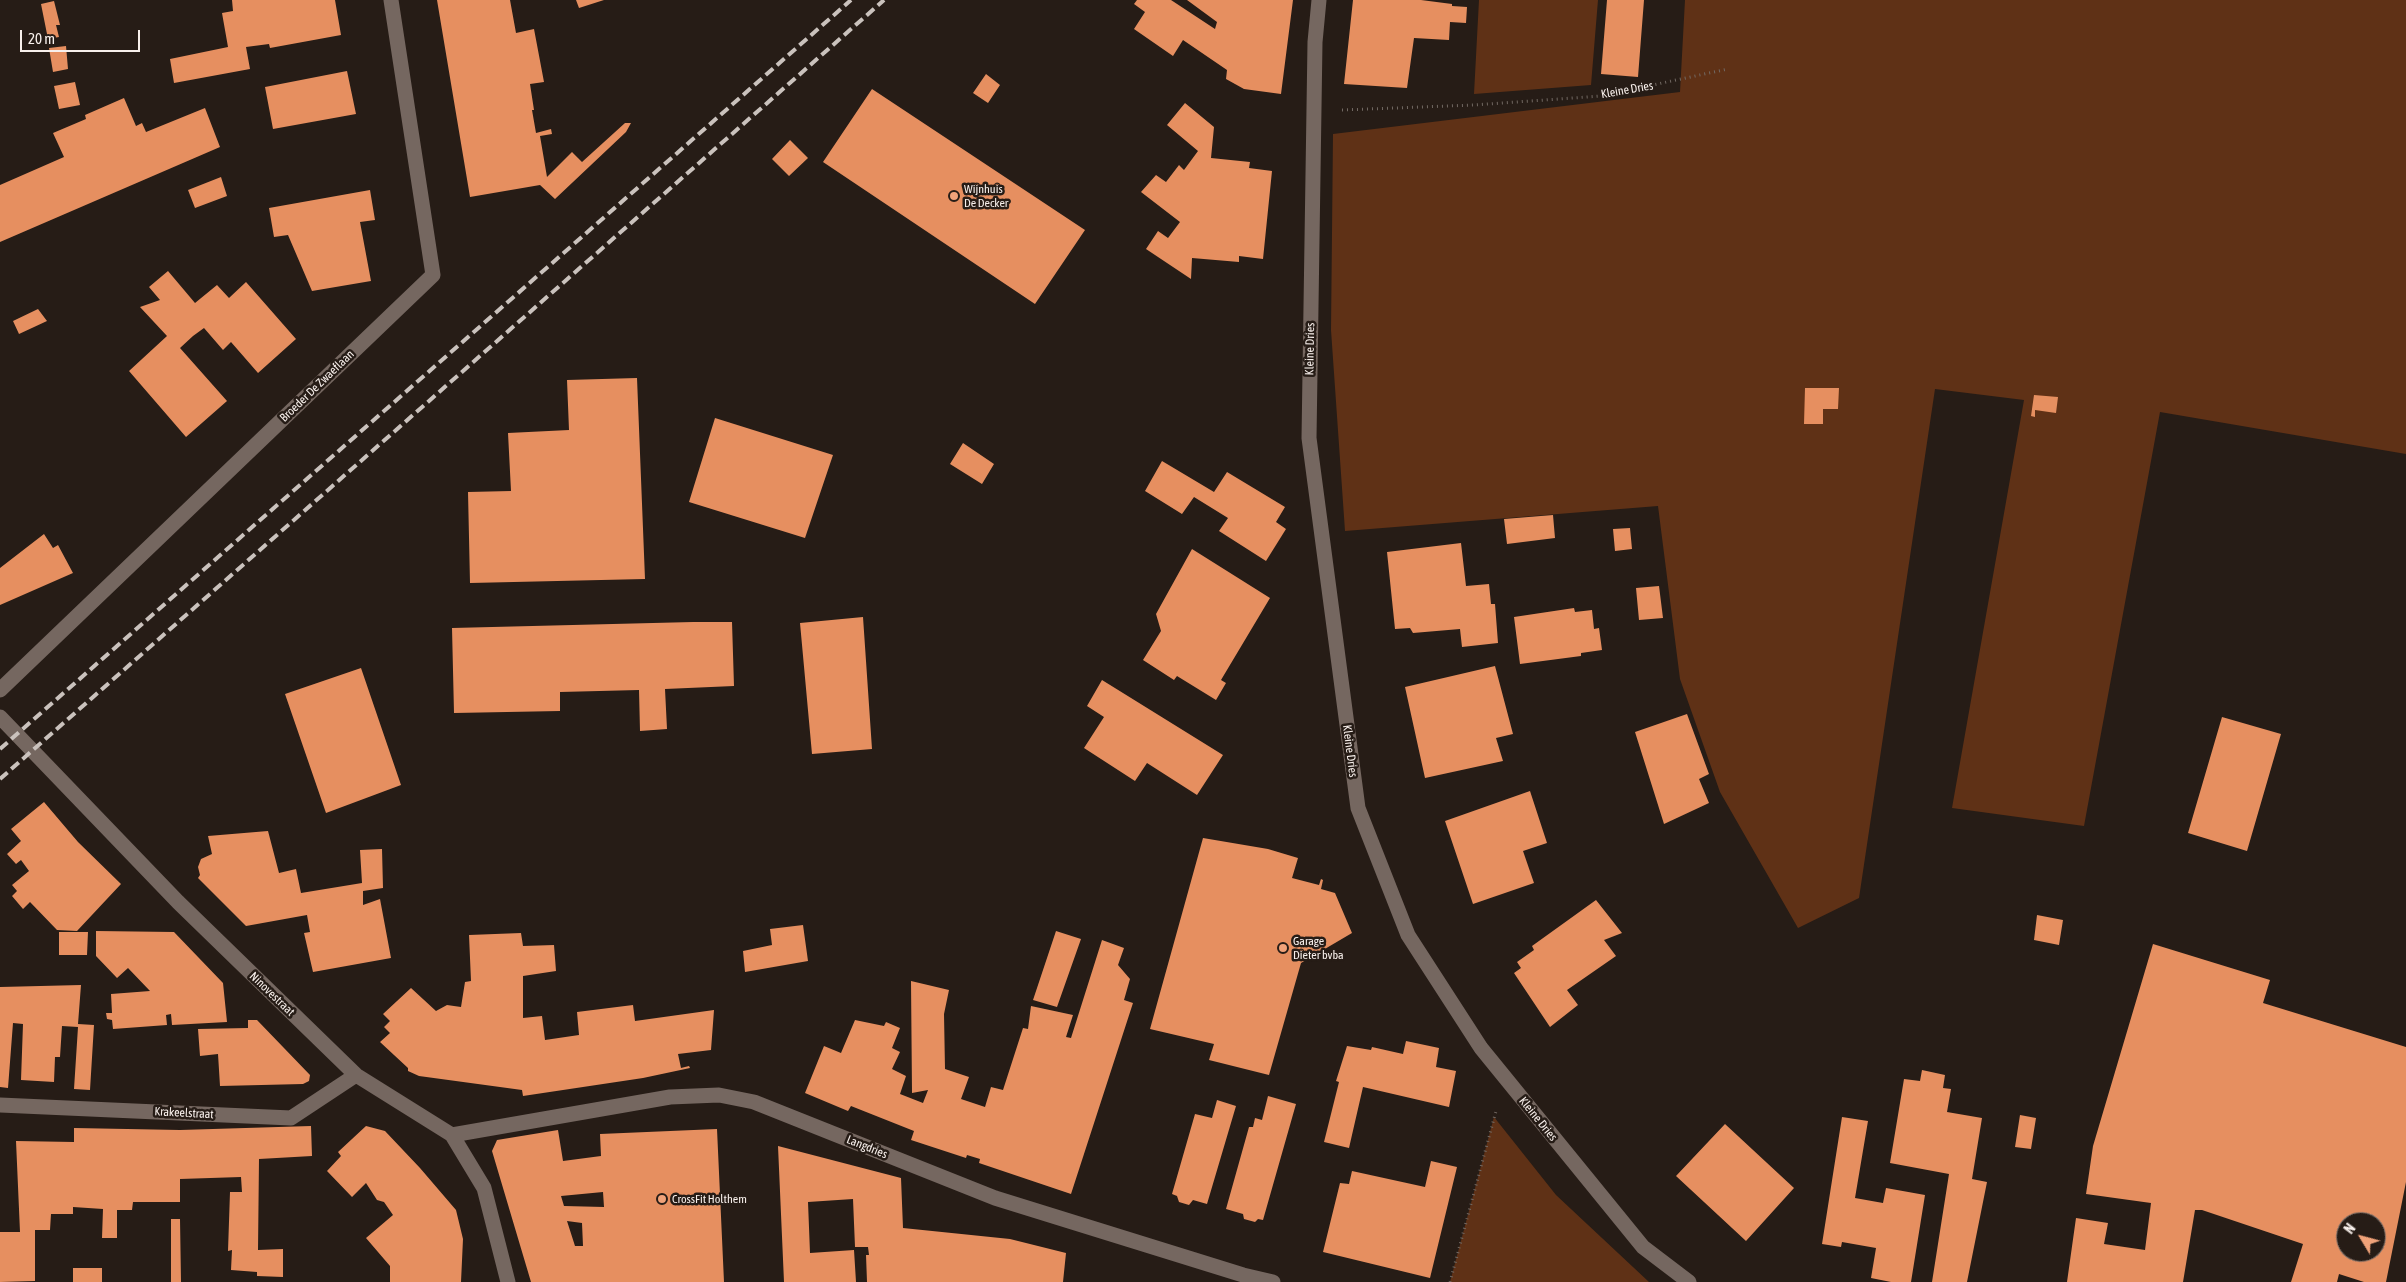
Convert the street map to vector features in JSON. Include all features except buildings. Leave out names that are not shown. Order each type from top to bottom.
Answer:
[{"type":"street","name":"Broeder De Zwaeflaan","points":[[0,690],[433,275],[391,0]]},
{"type":"street","name":"Kleine Dries","points":[[1319,0],[1315,42],[1309,438],[1358,808],[1408,935],[1481,1048],[1643,1246],[1689,1282]]},
{"type":"street","name":"Ninovestraat","points":[[0,717],[178,902],[356,1075],[452,1135],[484,1188],[508,1282]]},
{"type":"street","name":"Krakeelstraat","points":[[0,1105],[291,1118],[356,1075]]},
{"type":"street","name":"Langdries","points":[[452,1135],[670,1097],[719,1094],[754,1102],[995,1198],[1242,1275],[1273,1282]]},
{"type":"path","name":"Kleine Dries","points":[[1314,110],[1474,106],[1601,96],[1728,69]]},
{"type":"path","points":[[1450,1282],[1494,1117],[1503,1075]]},
{"type":"shaded area","points":[[1479,0],[1598,0],[1591,85],[1474,94]]},
{"type":"shaded area","points":[[1685,0],[2406,0],[2406,454],[2160,412],[2084,826],[1952,808],[2024,400],[1935,389],[1859,898],[1798,928],[1720,792],[1680,679],[1658,506],[1345,531],[1331,330],[1333,134],[1680,92]]},
{"type":"shaded area","points":[[1494,1117],[1556,1195],[1649,1282],[1450,1282]]},
{"type":"railway","points":[[0,749],[851,0]]},
{"type":"railway","points":[[0,779],[884,0]]},
{"type":"place","name":"Wijnhuis De Decker","points":[[954,196]]},
{"type":"place","name":"Garage Dieter bvba","points":[[1283,948]]},
{"type":"place","name":"CrossFit Holthem","points":[[662,1199]]}]
